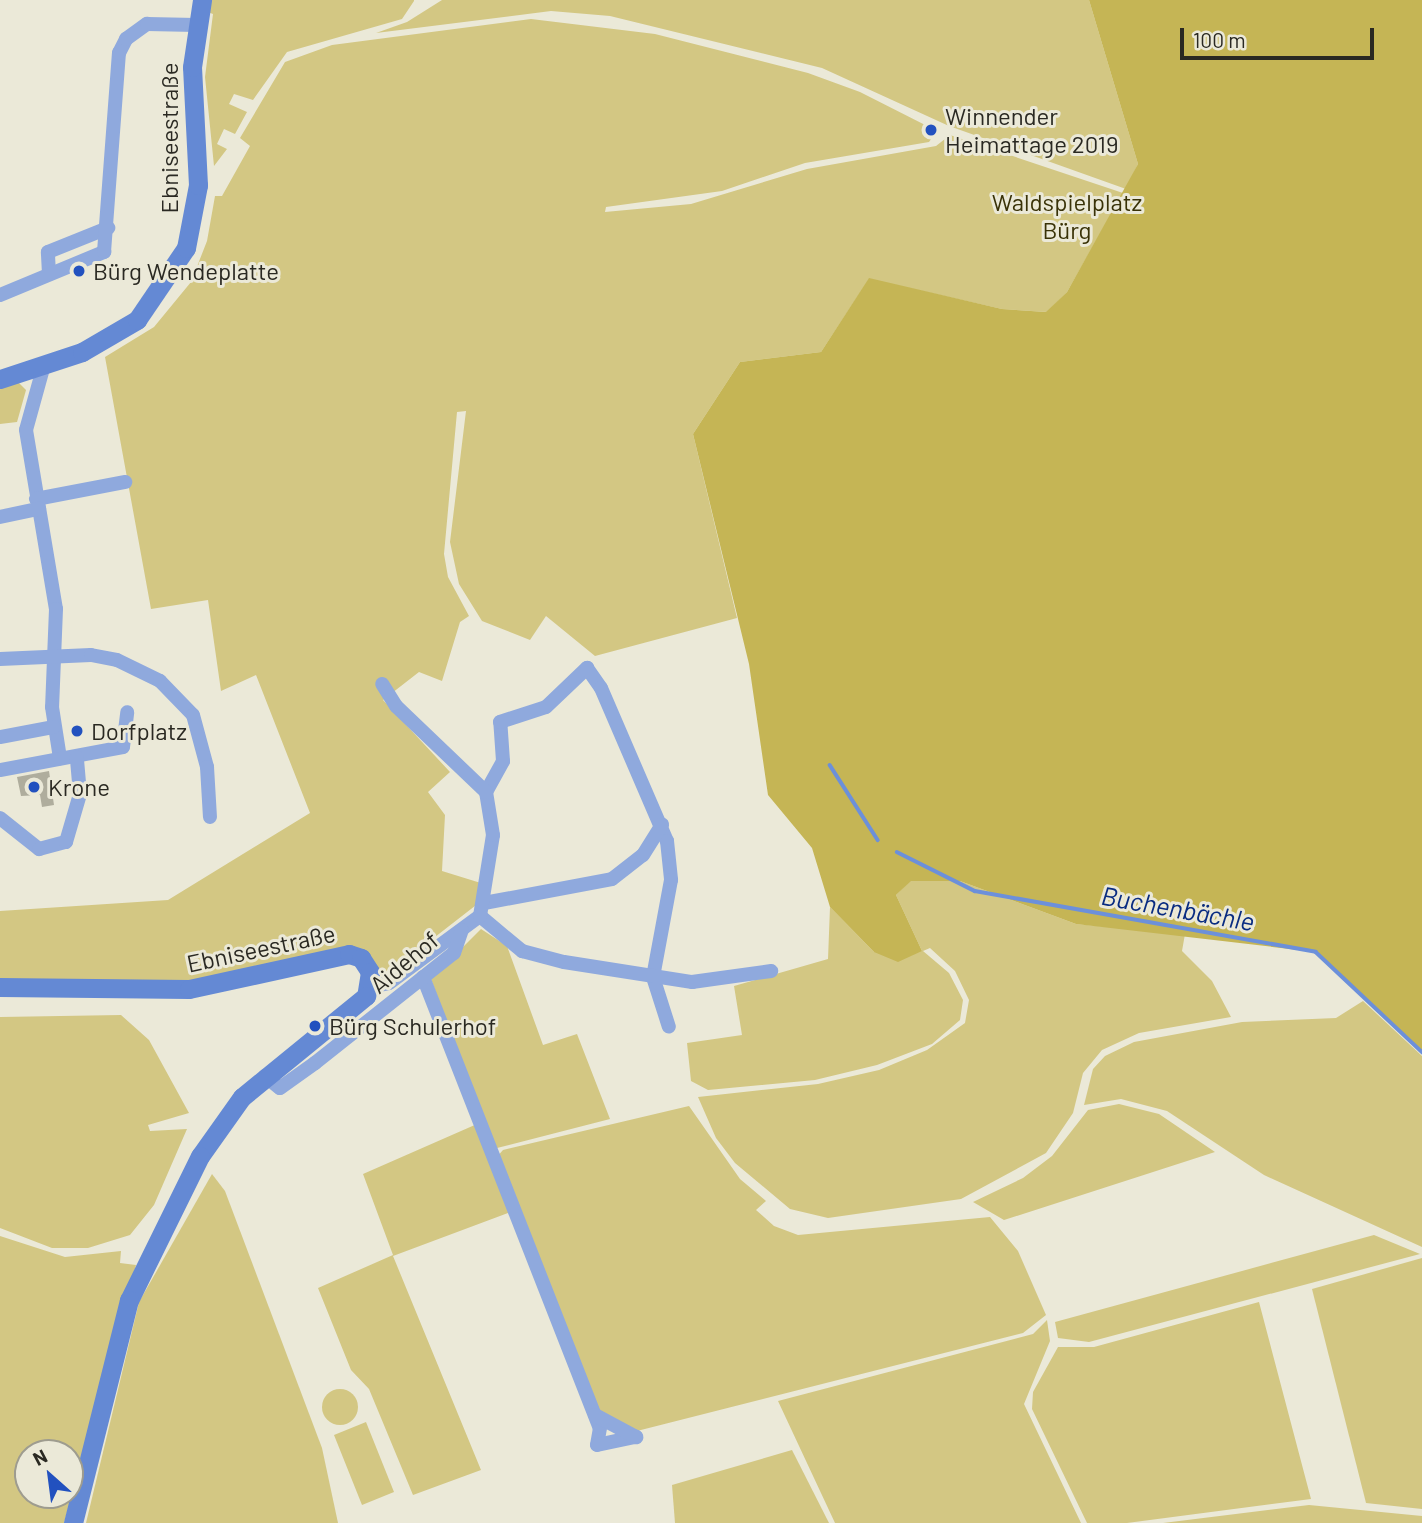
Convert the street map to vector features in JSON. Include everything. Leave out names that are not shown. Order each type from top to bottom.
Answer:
[{"type":"street","name":"Ebniseestraße","points":[[0,379],[82,352],[137,320],[186,248],[198,185],[192,67],[196,25],[202,0]]},
{"type":"street","points":[[0,295],[102,255],[108,228],[119,53],[126,40],[147,24],[196,25]]},
{"type":"street","points":[[49,274],[48,252],[108,228]]},
{"type":"street","points":[[44,365],[26,430],[57,609],[54,726],[60,758]]},
{"type":"street","points":[[0,517],[37,504],[125,482]]},
{"type":"street","points":[[0,659],[55,654],[117,660],[141,670],[181,700],[201,739],[210,817]]},
{"type":"street","points":[[486,792],[503,761],[500,722],[546,707],[587,668],[662,825],[671,880],[653,977],[669,1027]]},
{"type":"street","points":[[382,684],[396,706],[486,792],[493,835],[482,910]]},
{"type":"street","points":[[0,769],[123,747],[127,712]]},
{"type":"street","points":[[0,737],[54,726]]},
{"type":"street","points":[[0,818],[40,849],[66,842],[80,794],[77,757]]},
{"type":"street","points":[[73,1523],[139,1274],[217,1127],[265,1076],[370,987],[388,983],[462,930],[482,910],[612,880],[643,855],[662,825]]},
{"type":"street","points":[[482,910],[522,951],[653,977],[711,982],[771,971]]},
{"type":"street","name":"Aidehof","points":[[265,1076],[280,1088],[454,953],[462,930]]},
{"type":"street","name":"Ebniseestraße","points":[[0,987],[189,989],[349,954],[367,964],[370,987]]},
{"type":"street","points":[[423,976],[595,1415]]},
{"type":"green space","points":[[206,0],[414,1],[402,19],[287,52],[253,100],[234,94],[229,104],[247,112],[235,134],[224,129],[217,144],[227,149],[214,166],[205,77],[213,14],[205,11]]},
{"type":"green space","points":[[442,0],[1089,0],[1138,164],[1126,189],[949,126],[822,68],[610,16],[551,11],[376,33],[407,22]]},
{"type":"green space","name":"Waldspielplatz Bürg","points":[[531,19],[655,34],[808,73],[860,92],[937,131],[929,142],[805,163],[722,191],[606,207],[605,212],[691,204],[807,169],[936,146],[950,135],[1123,193],[1067,292],[1047,312],[1002,309],[869,279],[821,352],[740,362],[693,434],[737,618],[595,656],[546,616],[530,640],[482,621],[459,584],[450,542],[466,411],[457,412],[444,554],[448,577],[469,616],[460,622],[442,681],[419,672],[383,700],[450,772],[428,792],[445,815],[442,871],[484,884],[480,902],[390,972],[376,969],[370,959],[221,980],[0,980],[0,911],[168,900],[310,813],[256,675],[221,691],[208,600],[151,609],[105,357],[154,327],[191,282],[207,241],[215,196],[222,196],[250,146],[240,138],[285,62],[332,45]]},
{"type":"green space","points":[[18,382],[26,390],[17,422],[0,424],[0,387]]},
{"type":"green space","points":[[911,880],[960,881],[1076,924],[1185,934],[1182,951],[1212,981],[1231,1017],[1139,1033],[1102,1050],[1083,1073],[1073,1113],[1046,1153],[961,1199],[828,1218],[790,1209],[735,1163],[716,1138],[698,1097],[818,1084],[879,1070],[927,1050],[965,1023],[969,1000],[955,971],[930,948],[923,951],[949,973],[963,1000],[960,1020],[932,1044],[877,1065],[815,1080],[708,1090],[691,1081],[687,1043],[742,1035],[734,986],[828,959],[830,907],[874,952],[922,951],[896,895]]},
{"type":"green space","points":[[481,929],[507,946],[543,1045],[577,1034],[610,1119],[493,1149],[431,979]]},
{"type":"green space","points":[[1363,1001],[1422,1056],[1422,1247],[1264,1175],[1167,1111],[1121,1099],[1084,1105],[1093,1069],[1105,1056],[1134,1042],[1242,1022],[1336,1018]]},
{"type":"green space","points":[[121,1015],[149,1040],[189,1113],[148,1125],[150,1131],[187,1129],[154,1205],[130,1235],[88,1248],[52,1248],[0,1228],[0,1017]]},
{"type":"green space","points":[[1119,1104],[1159,1114],[1215,1152],[1004,1220],[973,1202],[1023,1178],[1052,1156],[1088,1110]]},
{"type":"green space","points":[[689,1106],[740,1179],[766,1201],[756,1210],[774,1226],[798,1235],[990,1217],[1018,1251],[1046,1315],[1023,1333],[633,1432],[596,1409],[496,1158],[503,1150]]},
{"type":"green space","points":[[477,1124],[511,1212],[393,1256],[481,1470],[413,1495],[369,1389],[351,1370],[318,1288],[393,1255],[363,1174]]},
{"type":"green space","points":[[212,1174],[225,1191],[322,1448],[338,1523],[86,1523],[139,1302]]},
{"type":"green space","points":[[1374,1235],[1420,1254],[1089,1342],[1058,1338],[1055,1322]]},
{"type":"green space","points":[[0,1236],[65,1257],[121,1251],[120,1263],[136,1265],[84,1451],[84,1439],[14,1439],[14,1509],[68,1509],[64,1523],[0,1523]]},
{"type":"green space","points":[[1422,1258],[1422,1509],[1366,1503],[1312,1289]]},
{"type":"green space","points":[[1259,1302],[1311,1499],[1127,1523],[1087,1523],[1032,1409],[1033,1392],[1058,1347],[1094,1347]]},
{"type":"green space","points":[[1047,1320],[1050,1341],[1024,1404],[1081,1523],[835,1523],[778,1401],[1033,1334]]},
{"type":"green space","points":[[340,1389],[353,1394],[358,1407],[353,1420],[340,1425],[327,1420],[322,1407],[327,1394]]},
{"type":"green space","points":[[366,1422],[394,1492],[362,1505],[334,1435]]},
{"type":"green space","points":[[792,1450],[829,1523],[675,1523],[672,1485]]},
{"type":"green space","points":[[1309,1505],[1422,1516],[1422,1523],[1163,1523]]},
{"type":"shaded area","points":[[1089,0],[1422,0],[1422,1052],[1316,952],[1076,924],[960,881],[911,881],[896,895],[922,951],[898,962],[874,952],[830,907],[812,848],[768,795],[749,664],[693,434],[740,362],[821,352],[869,278],[1002,309],[1046,312],[1067,292],[1138,164]]},
{"type":"building","name":"Krone","points":[[49,771],[54,805],[42,807],[40,795],[21,796],[17,777]]},
{"type":"waterway","name":"Buchenbächle","points":[[830,765],[878,840]]},
{"type":"waterway","name":"Buchenbächle","points":[[897,852],[975,891],[1316,952],[1422,1052]]},
{"type":"place","name":"Winnender Heimattage 2019","points":[[931,130]]},
{"type":"place","name":"Bürg Wendeplatte","points":[[79,271]]},
{"type":"place","name":"Dorfplatz","points":[[77,731]]},
{"type":"place","name":"Krone","points":[[34,787]]},
{"type":"place","name":"Bürg Schulerhof","points":[[315,1026]]}]
